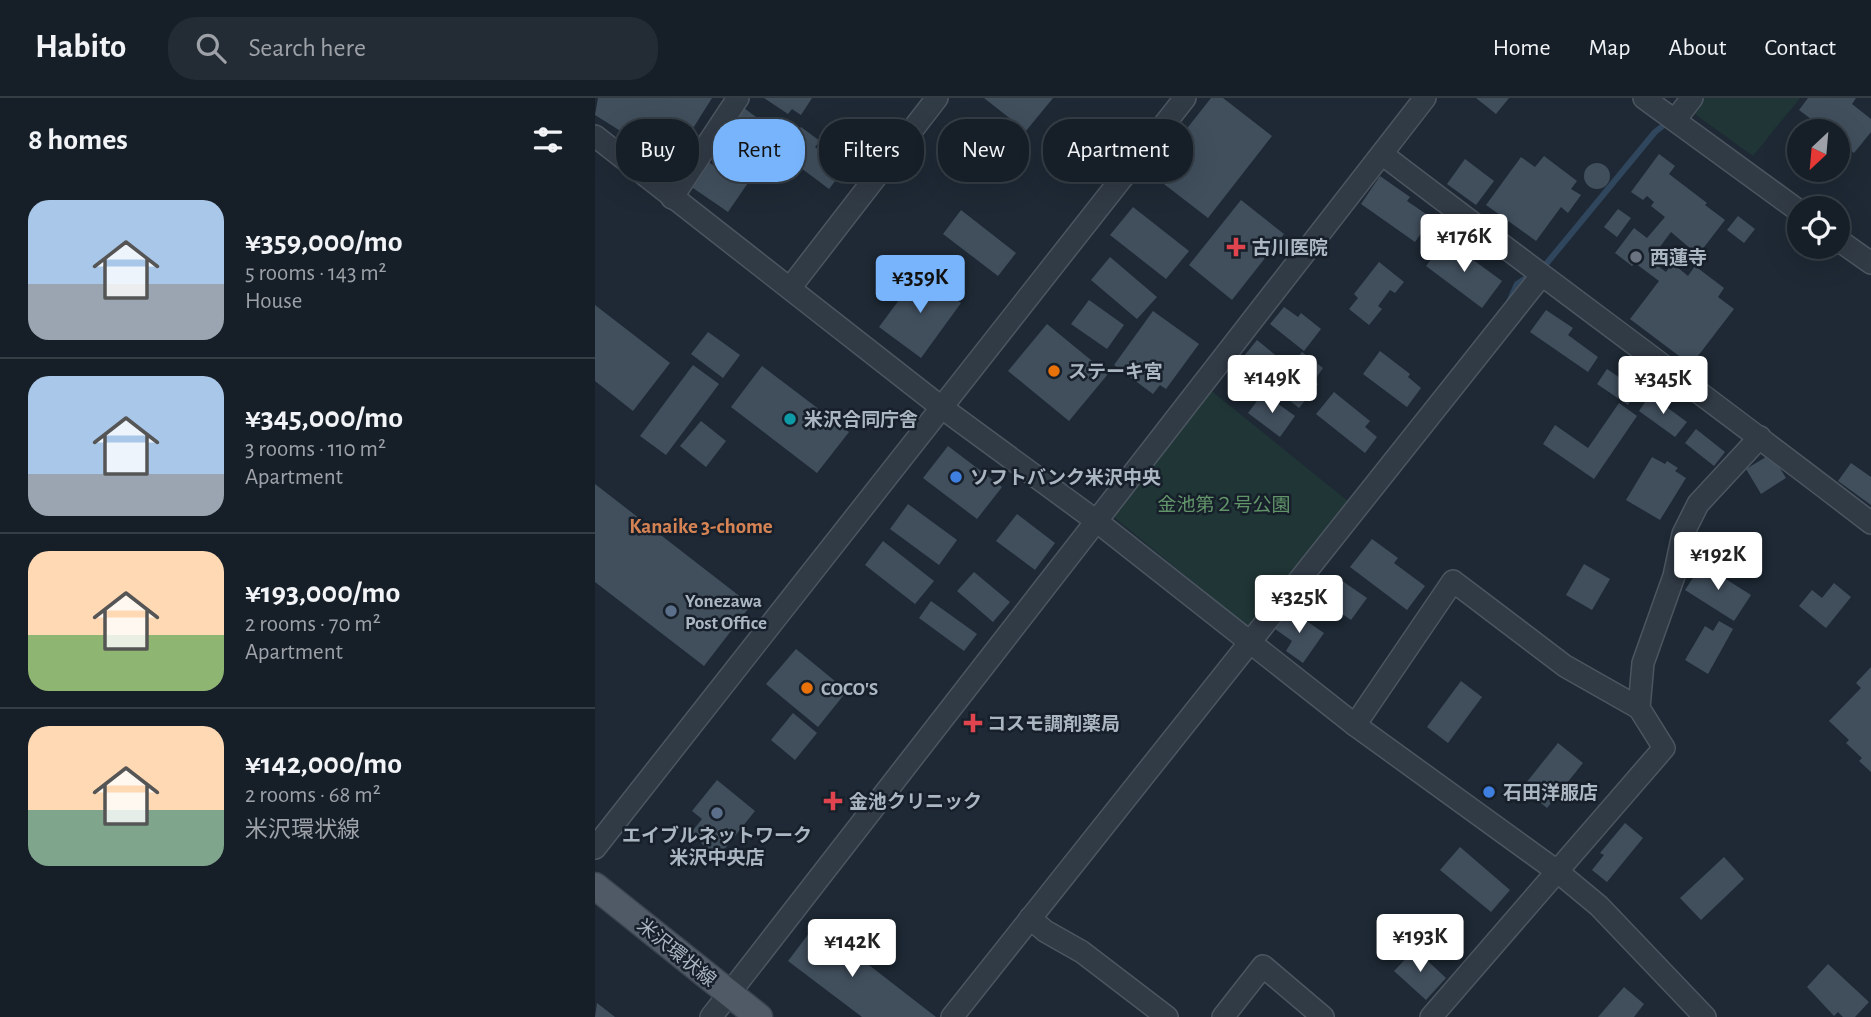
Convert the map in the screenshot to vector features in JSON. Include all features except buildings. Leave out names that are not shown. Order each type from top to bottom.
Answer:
[{"type":"main road","name":"米沢環状線","points":[[595,886],[759,1017]]},
{"type":"street","points":[[672,198],[739,98]]},
{"type":"street","points":[[790,288],[937,98]]},
{"type":"street","points":[[595,848],[1185,98]]},
{"type":"street","points":[[711,1017],[1425,98]]},
{"type":"street","points":[[1644,98],[1787,202]]},
{"type":"street","points":[[1675,120],[1692,98]]},
{"type":"street","points":[[595,136],[941,407],[1095,520],[1355,724],[1558,872],[1599,906],[1705,1017]]},
{"type":"street","points":[[1382,154],[1871,523]]},
{"type":"street","points":[[1850,248],[1871,263]]},
{"type":"street","points":[[952,1017],[1541,276]]},
{"type":"street","points":[[1639,708],[1643,663],[1674,576],[1683,534],[1698,504],[1760,437]]},
{"type":"street","points":[[1355,724],[1453,581],[1565,666],[1639,708],[1664,748],[1431,1017]]},
{"type":"street","points":[[1030,918],[1045,931],[1082,952],[1167,1017]]},
{"type":"street","points":[[1223,1017],[1263,966],[1322,1017]]},
{"type":"green space","points":[[1703,98],[1800,98],[1753,156],[1692,112]]},
{"type":"green space","name":"金池第２号公園","points":[[1209,389],[1349,502],[1250,629],[1109,513]]},
{"type":"waterway","points":[[1542,269],[1655,132],[1669,121]]},
{"type":"waterway","points":[[1509,302],[1517,284],[1532,274]]},
{"type":"place","name":"古川医院","points":[[1236,247]]},
{"type":"place","name":"西蓮寺","points":[[1636,257]]},
{"type":"place","name":"ステーキ宮","points":[[1054,371]]},
{"type":"place","name":"米沢合同庁舎","points":[[790,419]]},
{"type":"place","name":"ソフトバンク米沢中央","points":[[956,477]]},
{"type":"place","name":"Yonezawa Post Office","points":[[671,611]]},
{"type":"place","name":"COCO'S","points":[[807,688]]},
{"type":"place","name":"コスモ調剤薬局","points":[[973,723]]},
{"type":"place","name":"石田洋服店","points":[[1489,792]]},
{"type":"place","name":"金池クリニック","points":[[833,801]]},
{"type":"place","name":"エイブルネットワーク 米沢中央店","points":[[717,813]]},
{"type":"district","name":"Kanaike 3-chome","points":[[701,526]]}]
